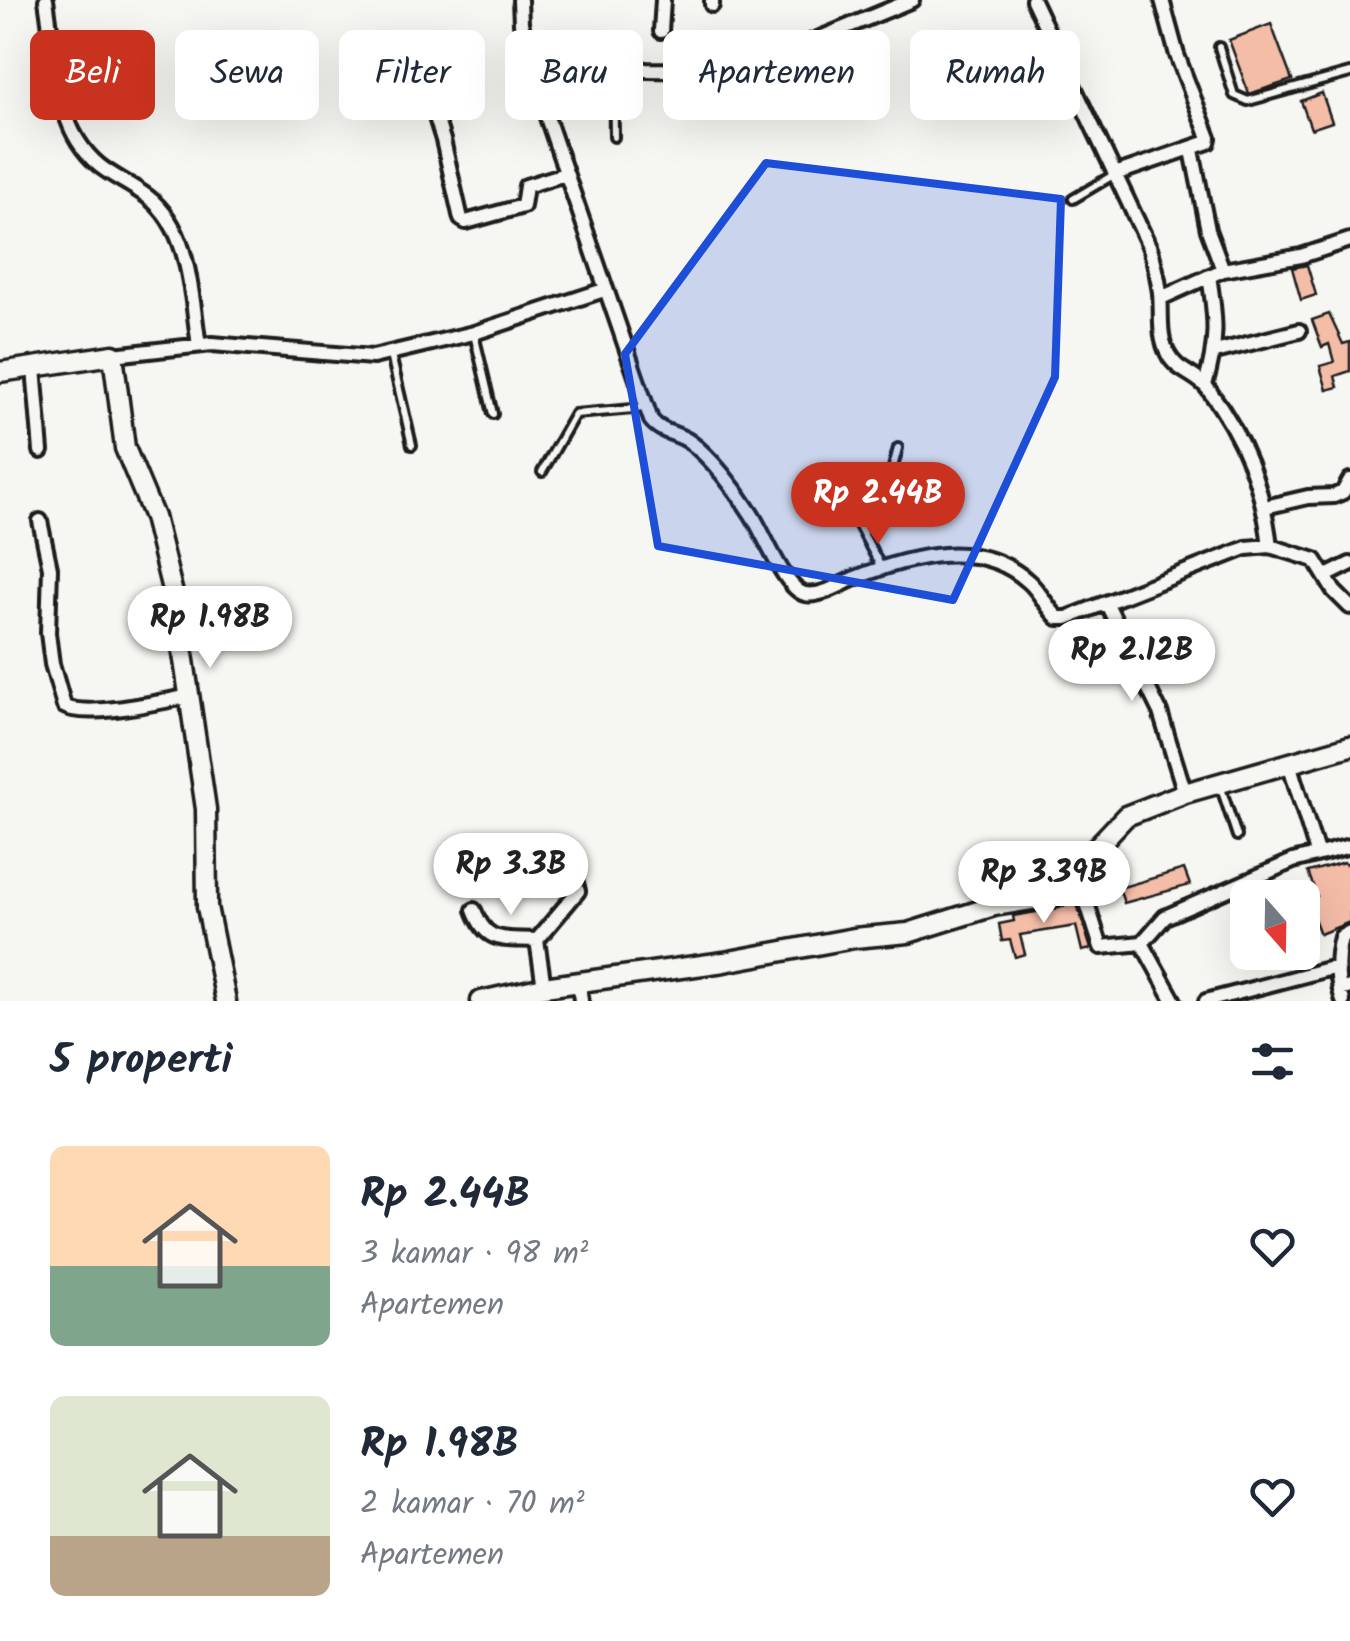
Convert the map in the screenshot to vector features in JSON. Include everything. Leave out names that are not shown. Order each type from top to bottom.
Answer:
[{"type":"street","points":[[46,0],[66,117],[94,164],[148,197],[167,216],[180,240],[199,345]]},
{"type":"street","points":[[520,0],[523,30]]},
{"type":"street","points":[[661,32],[663,0]]},
{"type":"street","points":[[643,69],[711,71],[774,57],[912,0]]},
{"type":"street","points":[[1033,0],[1150,248],[1166,352],[1175,366],[1205,384],[1243,443],[1265,508],[1270,546]]},
{"type":"street","points":[[1115,174],[1208,142],[1162,0]]},
{"type":"street","points":[[437,120],[461,219],[466,222],[523,206],[526,186],[565,174]]},
{"type":"street","points":[[549,120],[646,408],[656,426],[688,440],[714,464],[749,509],[798,592],[815,594],[881,568],[946,554],[973,554],[1011,569],[1030,582],[1058,618],[1107,604],[1246,548],[1270,546],[1315,560],[1334,591],[1350,607]]},
{"type":"street","points":[[1192,150],[1216,273],[1215,352],[1205,384]]},
{"type":"street","points":[[1160,298],[1216,273],[1301,256],[1350,240]]},
{"type":"street","points":[[0,372],[199,345],[308,350],[353,357],[391,354],[474,333],[604,290]]},
{"type":"street","points":[[1215,352],[1299,330]]},
{"type":"street","points":[[113,355],[126,448],[154,517],[176,606],[207,822],[207,907],[226,1001]]},
{"type":"street","points":[[34,368],[40,451]]},
{"type":"street","points":[[1265,508],[1308,497],[1334,496],[1343,492],[1350,480]]},
{"type":"street","points":[[40,520],[50,568],[48,633],[64,706],[92,710],[190,696]]},
{"type":"street","points":[[1326,576],[1350,564]]},
{"type":"street","points":[[1107,604],[1160,712],[1185,793]]},
{"type":"street","points":[[480,1001],[544,987],[580,992],[854,938],[908,933],[994,906],[1057,896],[1126,816],[1185,793],[1350,746]]},
{"type":"street","points":[[1289,763],[1317,853]]},
{"type":"street","points":[[1077,872],[1101,947],[1142,943],[1165,917],[1317,853],[1350,846]]},
{"type":"street","points":[[544,987],[537,940],[578,890],[575,878],[565,871]]},
{"type":"street","points":[[474,910],[481,930],[488,936],[537,940]]},
{"type":"street","points":[[1344,993],[1336,967],[1340,937],[1350,932]]},
{"type":"street","points":[[1142,943],[1174,1001]]},
{"type":"street","points":[[1206,1001],[1336,967]]},
{"type":"lane","points":[[1218,47],[1234,95],[1240,100],[1350,73]]},
{"type":"lane","points":[[614,120],[614,137]]},
{"type":"lane","points":[[1073,199],[1115,174]]},
{"type":"lane","points":[[474,333],[493,414]]},
{"type":"lane","points":[[391,354],[412,444]]},
{"type":"lane","points":[[542,472],[574,414],[646,408]]},
{"type":"lane","points":[[881,568],[858,524],[857,512],[890,479],[898,448]]},
{"type":"lane","points":[[1219,783],[1236,836]]},
{"type":"highlighted area","points":[[766,163],[1061,199],[1055,377],[953,600],[658,546],[625,354]]},
{"type":"building","points":[[1271,24],[1292,80],[1249,94],[1229,40]]},
{"type":"building","points":[[1322,93],[1332,122],[1311,129],[1301,101]]},
{"type":"building","points":[[1307,265],[1316,295],[1301,300],[1292,268]]},
{"type":"building","points":[[1329,314],[1343,344],[1350,342],[1350,371],[1335,376],[1338,387],[1327,390],[1320,366],[1334,362],[1329,344],[1322,347],[1312,320]]},
{"type":"building","points":[[1350,862],[1350,922],[1320,934],[1320,880],[1311,880],[1308,872]]},
{"type":"building","points":[[1184,869],[1190,885],[1124,903],[1119,888]]},
{"type":"building","points":[[1076,901],[1091,949],[1082,951],[1076,926],[1020,935],[1025,954],[1015,957],[1010,940],[1002,941],[999,924],[1014,921],[1013,916]]}]
